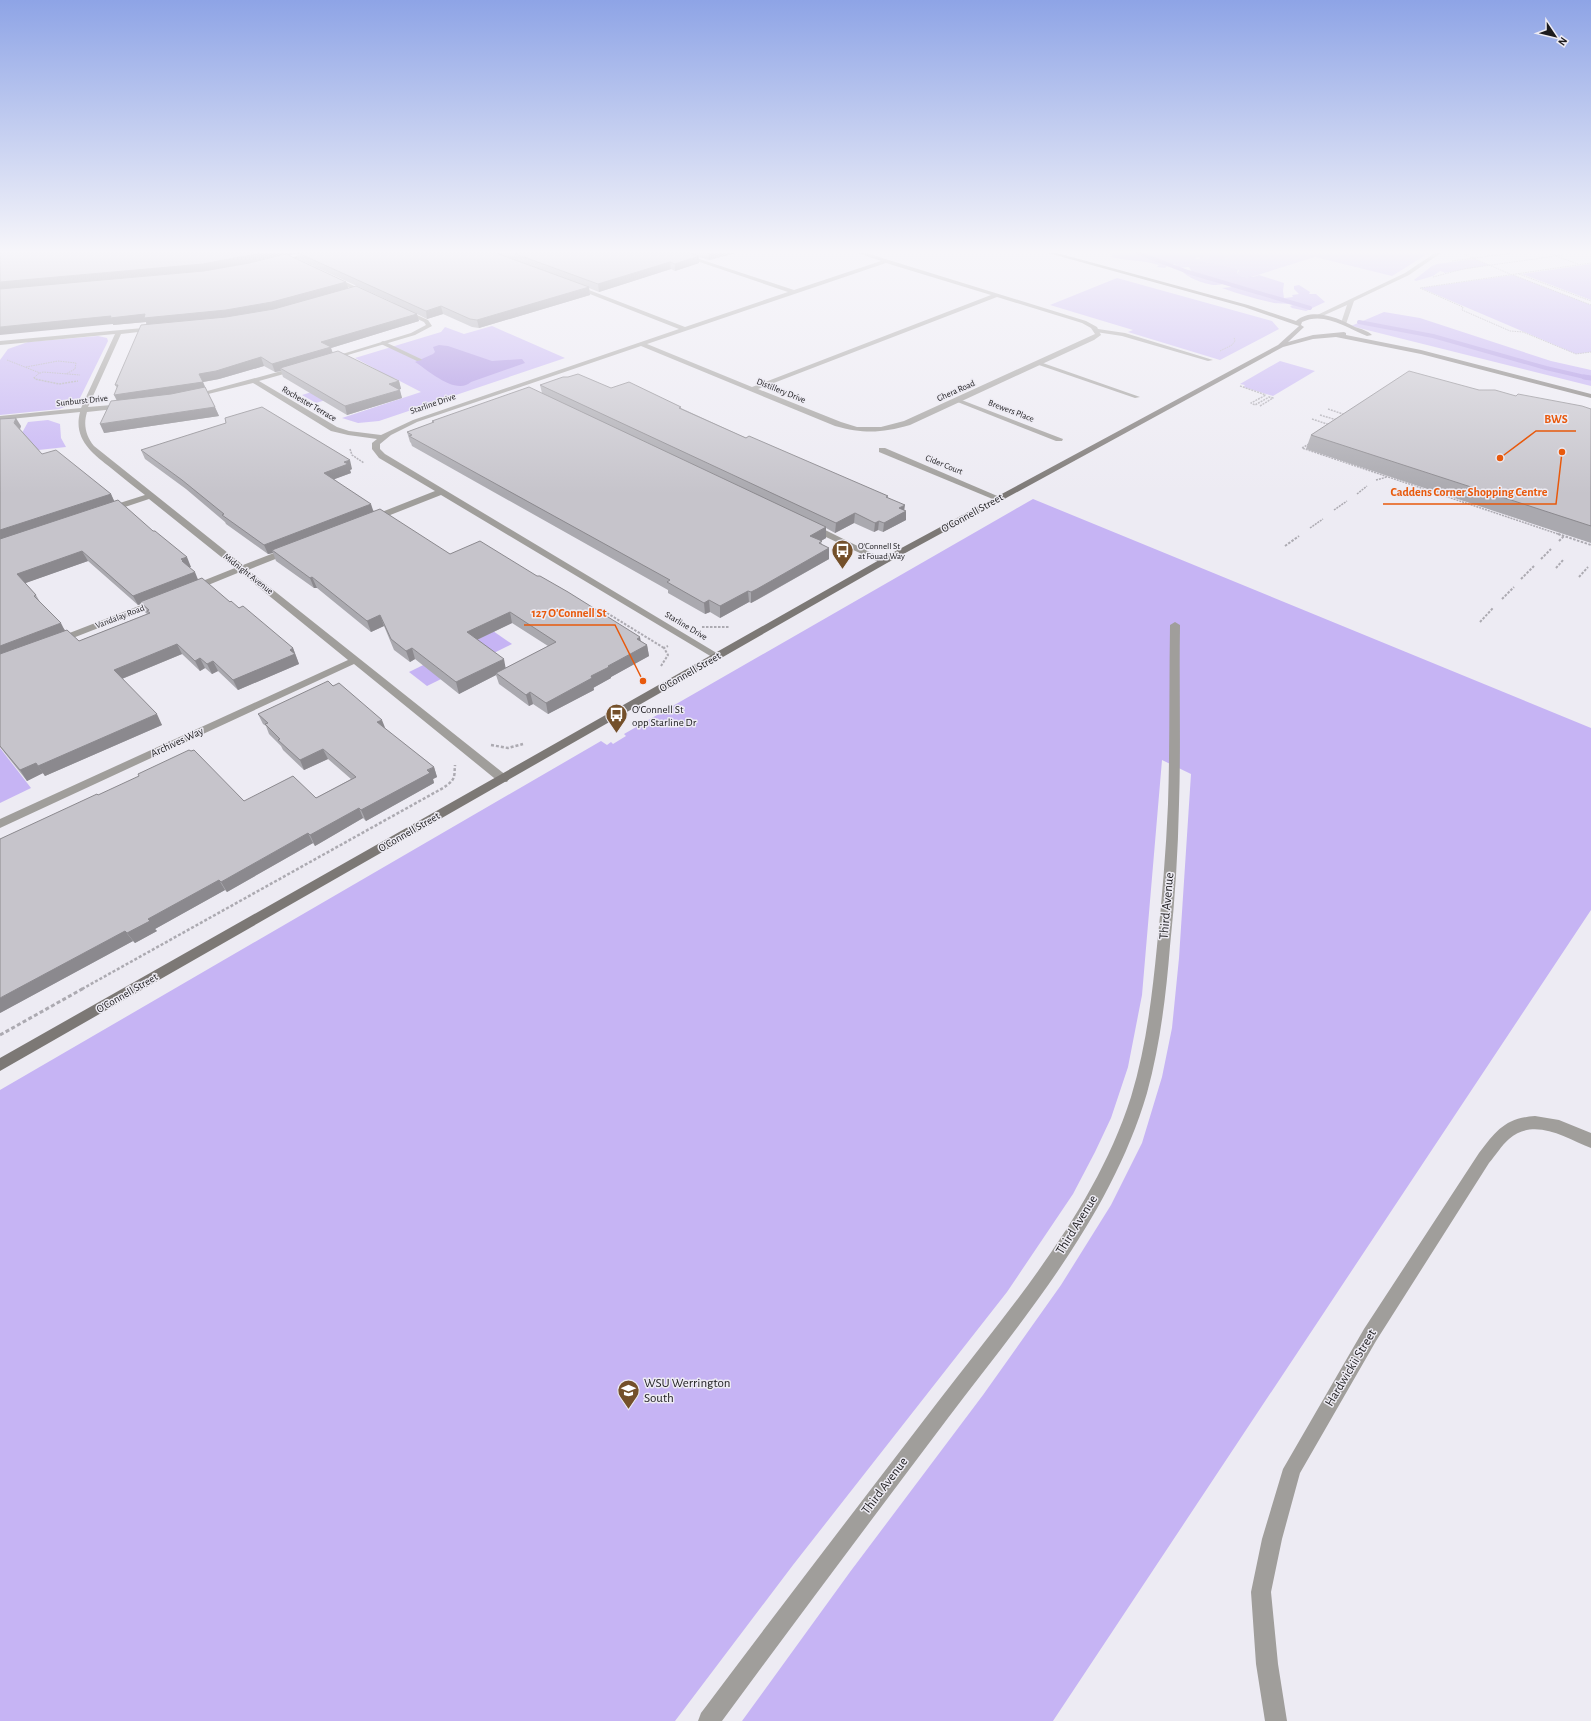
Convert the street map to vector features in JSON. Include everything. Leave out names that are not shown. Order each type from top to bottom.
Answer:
[{"type":"street","points":[[1,345],[107,333]]},
{"type":"street","name":"Midnight Avenue","points":[[118,333],[81,418],[81,427],[85,440],[91,448],[503,779]]},
{"type":"street","points":[[323,360],[414,333]]},
{"type":"street","name":"Starline Drive","points":[[672,333],[415,421],[382,437],[375,446],[379,454],[717,657]]},
{"type":"street","points":[[752,389],[897,333]]},
{"type":"street","name":"Ghera Road","points":[[872,431],[890,429],[907,423],[1092,339],[1098,335],[1098,333]]},
{"type":"street","points":[[1117,333],[1210,360]]},
{"type":"street","name":"O'Connell Street","points":[[0,1065],[884,562],[998,498],[1280,346],[1297,333]]},
{"type":"street","name":"O'Connell Street","points":[[1328,333],[1422,352],[1591,396]]},
{"type":"street","points":[[1336,335],[1343,333]]},
{"type":"street","name":"O'Connell Street","points":[[1366,333],[1422,352]]},
{"type":"street","name":"O'Connell Street","points":[[1280,346],[1313,337],[1336,335]]},
{"type":"street","points":[[383,343],[419,360]]},
{"type":"street","name":"Distillery Drive","points":[[641,344],[838,424],[860,431],[872,431]]},
{"type":"street","points":[[1038,363],[1137,397]]},
{"type":"street","points":[[185,397],[254,382],[301,367]]},
{"type":"street","name":"Rochester Terrace","points":[[254,382],[329,426],[348,433],[382,437]]},
{"type":"street","points":[[517,386],[527,391]]},
{"type":"street","name":"Brewers Place","points":[[957,400],[1059,439]]},
{"type":"street","name":"Sunburst Drive","points":[[0,418],[133,404]]},
{"type":"street","name":"Cider Court","points":[[882,450],[998,498]]},
{"type":"street","points":[[362,522],[441,492]]},
{"type":"street","points":[[100,513],[150,496]]},
{"type":"street","points":[[805,523],[884,562]]},
{"type":"street","points":[[182,592],[296,548]]},
{"type":"street","name":"Vandalay Road","points":[[50,644],[167,598]]},
{"type":"street","name":"Third Avenue","points":[[709,1721],[799,1599],[1035,1289],[1071,1236],[1095,1197],[1116,1155],[1132,1116],[1144,1079],[1152,1045],[1161,978],[1173,820],[1175,625]]},
{"type":"street","name":"Archives Way","points":[[0,824],[354,660]]},
{"type":"street","name":"Hardwickii Street","points":[[1276,1721],[1267,1664],[1261,1592],[1272,1539],[1292,1469],[1370,1335],[1484,1158],[1504,1133],[1525,1122],[1554,1126],[1591,1141]]},
{"type":"path","points":[[1526,333],[1576,354],[1591,352]]},
{"type":"path","points":[[1219,351],[1232,345],[1235,341],[1234,337]]},
{"type":"path","points":[[6,359],[40,373]]},
{"type":"path","points":[[26,367],[58,362],[71,361],[76,363],[75,369],[65,374]]},
{"type":"path","points":[[82,380],[59,384],[33,378],[35,375],[40,373],[51,372],[85,374]]},
{"type":"path","points":[[1236,383],[1242,385],[1240,386],[1266,395],[1251,403],[1255,405],[1269,397],[1273,398],[1261,406]]},
{"type":"path","points":[[1328,409],[1346,415]]},
{"type":"path","points":[[1320,415],[1338,420]]},
{"type":"path","points":[[1312,419],[1330,425]]},
{"type":"path","points":[[1308,444],[1302,448],[1591,545]]},
{"type":"path","points":[[350,445],[350,452],[352,455],[369,467]]},
{"type":"path","points":[[1376,480],[1391,477]]},
{"type":"path","points":[[1357,494],[1367,486]]},
{"type":"path","points":[[1334,510],[1347,501]]},
{"type":"path","points":[[1310,528],[1323,519]]},
{"type":"path","points":[[1285,546],[1298,536]]},
{"type":"path","points":[[1558,541],[1564,536]]},
{"type":"path","points":[[1541,559],[1551,549]]},
{"type":"path","points":[[1556,568],[1564,559]]},
{"type":"path","points":[[1522,579],[1534,566]]},
{"type":"path","points":[[1579,577],[1588,567]]},
{"type":"path","points":[[1502,599],[1514,587]]},
{"type":"path","points":[[1480,622],[1493,608]]},
{"type":"path","points":[[657,669],[667,658],[668,655],[664,648],[669,645]]},
{"type":"path","points":[[489,747],[493,744],[502,748],[513,748],[529,741]]},
{"type":"path","points":[[0,1035],[443,788],[456,776],[457,773],[454,766],[461,762]]},
{"type":"shaded area","points":[[437,333],[509,333],[565,358],[379,421],[358,423],[342,418],[421,392],[394,378],[316,403],[302,395],[379,371],[355,358]]},
{"type":"shaded area","points":[[1132,333],[1271,333],[1220,360]]},
{"type":"shaded area","points":[[1380,333],[1467,333],[1551,361],[1591,370],[1591,386]]},
{"type":"shaded area","points":[[1527,333],[1591,333],[1591,352],[1576,354]]},
{"type":"shaded area","points":[[98,336],[107,338],[108,341],[78,402],[59,409],[0,415],[0,360],[8,349],[28,342]]},
{"type":"shaded area","points":[[439,345],[448,346],[492,361],[522,359],[525,363],[465,385],[458,386],[450,384],[434,376],[415,362],[433,354],[435,352],[433,347]]},
{"type":"shaded area","points":[[1280,361],[1315,371],[1273,396],[1243,387],[1245,385],[1240,384]]},
{"type":"shaded area","points":[[48,420],[60,424],[61,438],[66,447],[11,453],[28,422]]},
{"type":"shaded area","name":"WSU Werrington South","points":[[1033,499],[1591,728],[1591,910],[1053,1721],[742,1721],[850,1572],[983,1395],[1061,1285],[1111,1205],[1142,1143],[1162,1077],[1172,1028],[1179,958],[1191,774],[1162,760],[1142,995],[1128,1067],[1111,1118],[1095,1152],[1073,1194],[1007,1292],[793,1565],[675,1721],[0,1721],[0,1090],[601,741],[607,745],[611,742],[613,744],[626,736],[624,734]]},
{"type":"shaded area","points":[[493,631],[512,644],[427,686],[409,672]]},
{"type":"shaded area","points":[[0,748],[31,788],[0,803]]},
{"type":"building","points":[[137,333],[351,333],[321,342],[331,347],[272,364],[261,357],[216,371],[199,374],[203,382],[114,395],[118,385],[115,385]]},
{"type":"building","points":[[338,351],[399,381],[389,384],[400,390],[345,406],[280,368]]},
{"type":"building","points":[[1409,371],[1479,390],[1495,390],[1516,396],[1518,394],[1591,409],[1591,526],[1311,435]]},
{"type":"building","points":[[578,374],[611,388],[629,382],[681,407],[679,408],[746,438],[749,436],[888,496],[886,497],[905,505],[899,508],[906,511],[884,523],[879,521],[875,523],[855,513],[836,523],[540,385],[563,377]]},
{"type":"building","points":[[205,387],[215,407],[100,424],[111,401],[171,394]]},
{"type":"building","points":[[529,387],[826,527],[810,536],[822,541],[819,543],[829,548],[757,589],[751,592],[748,591],[720,606],[709,600],[704,603],[667,582],[670,580],[409,436],[412,435],[407,432],[434,422],[432,421]]},
{"type":"building","points":[[262,407],[350,460],[344,462],[348,464],[324,473],[371,504],[264,545],[222,515],[224,514],[182,480],[141,450],[226,423],[225,418]]},
{"type":"building","points":[[16,418],[14,423],[42,454],[56,450],[111,494],[0,530],[0,419]]},
{"type":"building","points":[[118,500],[153,531],[155,531],[187,557],[181,559],[195,572],[133,596],[82,551],[17,574],[36,595],[34,596],[61,623],[0,646],[0,539]]},
{"type":"building","points":[[380,509],[450,554],[480,541],[537,576],[540,576],[568,592],[640,637],[637,639],[647,645],[591,676],[592,678],[546,703],[530,692],[526,695],[496,673],[556,642],[510,612],[467,632],[504,659],[456,682],[412,648],[406,651],[391,639],[380,615],[367,621],[312,577],[310,578],[272,550]]},
{"type":"building","points":[[202,578],[230,602],[231,601],[239,608],[243,606],[293,648],[290,650],[295,654],[233,680],[213,661],[207,664],[200,658],[195,661],[177,644],[114,670],[157,714],[38,766],[36,763],[20,770],[0,746],[0,654],[67,630],[79,641],[150,613],[147,611],[149,610],[140,602]]},
{"type":"building","points":[[328,681],[333,686],[339,683],[382,720],[377,722],[434,767],[427,770],[430,773],[361,810],[359,808],[310,835],[308,833],[221,882],[219,880],[148,919],[150,921],[127,933],[125,931],[0,998],[0,839],[139,776],[138,774],[189,750],[194,750],[244,801],[293,776],[316,798],[356,777],[323,749],[300,760],[278,740],[280,739],[265,724],[268,723],[258,714]]},
{"type":"waterway","points":[[1419,333],[1586,377]]},
{"type":"waterway","points":[[1586,377],[1591,378]]},
{"type":"place","name":"Caddens Corner Shopping Centre","points":[[1562,452]]},
{"type":"place","name":"BWS","points":[[1500,458]]},
{"type":"place","name":"O'Connell St at Fouad Way","points":[[843,570]]},
{"type":"place","name":"127 O'Connell St","points":[[643,681]]},
{"type":"place","name":"O'Connell St opp Starline Dr","points":[[616,734]]},
{"type":"place","name":"WSU Werrington South","points":[[629,1410]]}]
